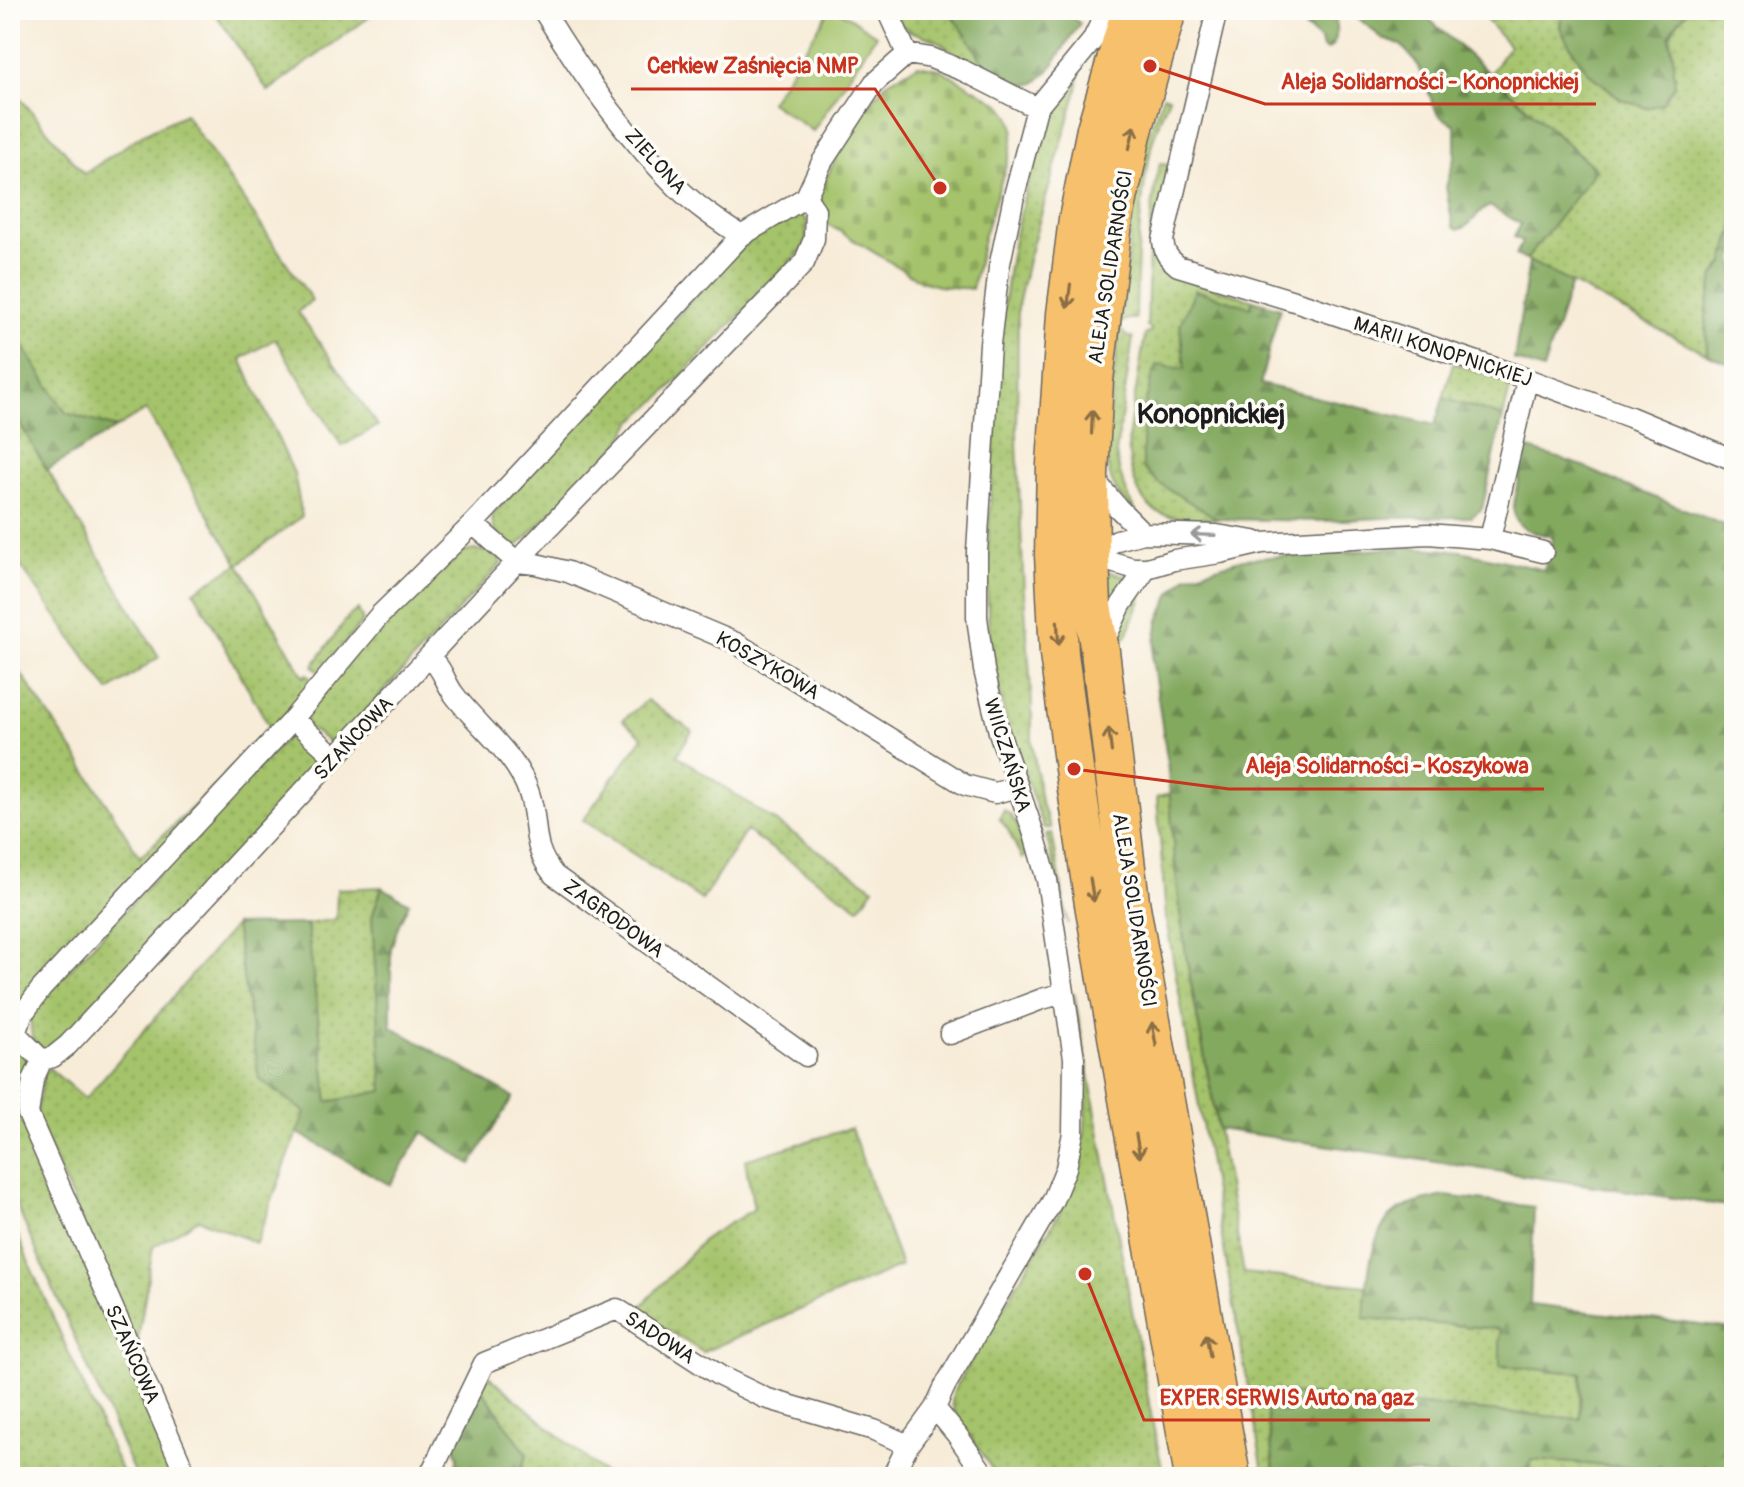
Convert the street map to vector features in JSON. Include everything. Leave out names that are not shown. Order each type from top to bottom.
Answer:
[{"type":"highway","name":"ALEJA SOLIDARNOŚCI","points":[[1131,10],[1096,129],[1078,219],[1066,314],[1053,514],[1092,606],[1130,901],[1231,1477]]},
{"type":"highway","name":"ALEJA SOLIDARNOŚCI","points":[[1167,10],[1132,134],[1113,223],[1094,380],[1089,474],[1072,555],[1059,654],[1094,904],[1194,1477]]},
{"type":"street","name":"ZIELONA","points":[[543,10],[570,54],[641,150],[679,190],[741,236]]},
{"type":"street","points":[[887,10],[907,54]]},
{"type":"street","name":"WIICZAŃSKA","points":[[892,1477],[908,1445],[935,1408],[1053,1200],[1066,1168],[1073,1133],[1074,1058],[1047,880],[999,732],[984,670],[976,583],[990,344],[999,268],[1014,196],[1037,108],[1092,41],[1107,10]]},
{"type":"street","name":"MARII KONOPNICKIEJ","points":[[1217,10],[1163,240],[1168,258],[1178,266],[1504,370],[1734,460]]},
{"type":"street","points":[[907,54],[931,58],[964,71],[1037,108]]},
{"type":"street","points":[[42,1060],[13,1034],[41,989],[293,719],[379,616],[473,524],[741,236],[806,197],[822,162],[874,83],[907,54]]},
{"type":"street","name":"SZAŃCOWA","points":[[187,1477],[28,1114],[33,1080],[42,1060],[53,1057],[68,1045],[517,562],[804,263],[814,239],[815,210],[806,197]]},
{"type":"street","points":[[1490,539],[1527,380]]},
{"type":"street","points":[[1089,474],[1143,533]]},
{"type":"street","points":[[473,524],[517,562]]},
{"type":"street","points":[[1072,555],[1143,533],[1217,535],[1262,543]]},
{"type":"street","points":[[1072,555],[1147,568],[1262,543],[1428,534],[1490,539],[1543,552]]},
{"type":"street","name":"KOSZYKOWA","points":[[517,562],[568,572],[736,643],[965,785],[995,793],[1017,787]]},
{"type":"street","points":[[1100,651],[1121,605],[1147,568]]},
{"type":"street","name":"ZAGRODOWA","points":[[429,657],[438,664],[452,692],[511,761],[524,781],[530,795],[538,849],[554,875],[806,1056]]},
{"type":"street","points":[[293,719],[335,757]]},
{"type":"street","points":[[950,1034],[1064,993]]},
{"type":"street","name":"SADOWA","points":[[429,1477],[484,1363],[617,1309],[720,1376],[765,1398],[874,1430],[908,1445]]},
{"type":"street","points":[[935,1408],[986,1477]]},
{"type":"green space","points":[[213,10],[379,10],[268,91]]},
{"type":"green space","points":[[830,10],[838,10],[876,35],[813,131],[770,102]]},
{"type":"green space","points":[[892,10],[948,10],[987,70],[960,57],[936,40],[902,26]]},
{"type":"green space","points":[[948,10],[1062,10],[1080,23],[1048,72],[1035,83],[1026,85],[1000,78],[987,70]]},
{"type":"green space","points":[[1309,10],[1330,10],[1335,15],[1336,39],[1327,50],[1323,48],[1321,40],[1305,27]]},
{"type":"green space","points":[[1349,10],[1419,10],[1596,170],[1526,260],[1516,255],[1522,241],[1514,237],[1521,224],[1489,206],[1463,228],[1458,230],[1453,227],[1446,187],[1455,155],[1455,125],[1437,113],[1416,62],[1401,45],[1383,39]]},
{"type":"green space","points":[[1478,10],[1562,10],[1560,27],[1673,55],[1673,30],[1688,10],[1734,10],[1734,231],[1724,263],[1714,276],[1706,312],[1707,354],[1526,260],[1596,169],[1490,74],[1509,46]]},
{"type":"green space","points":[[1562,10],[1688,10],[1669,36],[1675,85],[1662,104],[1647,108],[1621,99],[1588,72],[1560,27]]},
{"type":"green space","points":[[918,65],[940,69],[1002,105],[1014,129],[972,289],[921,281],[826,223],[819,193],[851,127],[886,83]]},
{"type":"green space","points":[[1080,71],[1018,305],[1017,442],[1024,592],[1032,742],[1041,802],[1051,828],[1044,828],[1013,740],[995,672],[988,597],[989,520],[1002,322],[1014,242],[1027,185],[1046,125]]},
{"type":"green space","points":[[10,86],[84,174],[143,134],[185,114],[312,300],[298,312],[378,426],[342,446],[275,339],[241,359],[294,473],[302,516],[239,564],[304,677],[307,674],[314,681],[218,791],[145,866],[10,1016],[10,657],[140,857],[213,788],[269,726],[194,591],[238,564],[146,410],[116,428],[66,413],[18,339],[10,339]]},
{"type":"green space","points":[[1163,95],[1169,97],[1152,144],[1141,208],[1136,316],[1120,325],[1139,160]]},
{"type":"green space","points":[[1160,163],[1173,167],[1161,264],[1168,271],[1181,275],[1181,278],[1253,300],[1251,307],[1180,325],[1186,369],[1160,484],[1218,519],[1174,517],[1151,508],[1138,490],[1129,455],[1129,433],[1145,335],[1151,332],[1147,326],[1149,244]]},
{"type":"green space","points":[[789,212],[800,214],[807,221],[806,246],[661,397],[633,421],[616,448],[514,550],[504,543],[495,531],[493,514],[733,256]]},
{"type":"green space","points":[[1734,231],[1734,366],[1707,354],[1706,312],[1714,276],[1724,263]]},
{"type":"green space","points":[[1529,261],[1571,283],[1543,370],[1514,360]]},
{"type":"green space","points":[[1195,290],[1250,307],[1253,300],[1280,308],[1260,384],[1435,425],[1443,398],[1503,417],[1482,509],[1471,517],[1324,521],[1218,519],[1160,484],[1143,468],[1143,410],[1156,365],[1185,369],[1180,325]]},
{"type":"green space","points":[[1120,328],[1126,336],[1133,338],[1116,452],[1135,511],[1122,499],[1114,485],[1105,453]]},
{"type":"green space","points":[[18,338],[66,413],[116,428],[47,470],[16,417],[10,429],[10,339]]},
{"type":"green space","points":[[1453,363],[1511,384],[1503,417],[1443,398]]},
{"type":"green space","points":[[16,417],[159,657],[109,691],[10,551],[10,429]]},
{"type":"green space","points":[[1526,448],[1580,465],[1734,529],[1734,1207],[1218,1129],[1186,956],[1175,867],[1167,759],[1152,658],[1159,620],[1171,593],[1187,576],[1243,559],[1409,547],[1461,551],[1544,570],[1553,537],[1522,527],[1513,508]]},
{"type":"green space","points":[[475,550],[491,553],[502,563],[338,741],[329,742],[306,726],[306,715],[371,633],[457,553]]},
{"type":"green space","points":[[1104,570],[1135,575],[1107,622]]},
{"type":"green space","points":[[1140,592],[1141,600],[1127,635],[1119,638],[1124,617]]},
{"type":"green space","points":[[358,609],[363,621],[320,673],[313,666],[348,617]]},
{"type":"green space","points":[[647,700],[692,731],[677,755],[874,888],[859,908],[746,831],[702,900],[583,820],[643,737],[623,720]]},
{"type":"green space","points":[[292,732],[326,756],[84,1023],[46,1050],[40,1047],[32,1034],[31,1011]]},
{"type":"green space","points":[[1170,794],[1186,956],[1244,1273],[1366,1286],[1365,1318],[1500,1329],[1500,1366],[1581,1373],[1580,1419],[1265,1391],[1275,1477],[1264,1477],[1166,919],[1157,797]]},
{"type":"green space","points":[[1004,810],[1019,830],[1026,855],[1022,859],[1007,828],[999,819]]},
{"type":"green space","points":[[1052,833],[1068,924],[1046,834]]},
{"type":"green space","points":[[382,887],[372,917],[384,1091],[328,1102],[307,924],[336,919],[337,889]]},
{"type":"green space","points":[[382,887],[409,903],[391,948],[391,1026],[513,1097],[471,1164],[423,1132],[390,1185],[298,1133],[305,1112],[259,1079],[235,925],[307,924],[328,1102],[383,1091],[372,917]]},
{"type":"green space","points":[[235,925],[259,1079],[305,1112],[256,1243],[199,1219],[153,1247],[137,1345],[36,1118],[43,1075],[49,1068],[85,1099]]},
{"type":"green space","points":[[1074,993],[1164,1477],[997,1477],[952,1404],[953,1392],[1064,1205],[1075,1176],[1084,1138],[1087,1102]]},
{"type":"green space","points":[[19,1047],[28,1053],[32,1065],[23,1095],[182,1477],[136,1477],[10,1191],[10,1049]]},
{"type":"green space","points":[[851,1128],[901,1266],[703,1352],[637,1311],[705,1238],[754,1209],[745,1160]]},
{"type":"green space","points":[[1445,1196],[1534,1207],[1530,1305],[1734,1329],[1734,1475],[1531,1460],[1529,1477],[1404,1473],[1403,1477],[1275,1477],[1264,1391],[1580,1419],[1581,1373],[1500,1366],[1500,1329],[1364,1318],[1370,1264],[1384,1224],[1403,1208]]},
{"type":"green space","points":[[10,1217],[32,1270],[124,1477],[10,1477]]},
{"type":"green space","points":[[484,1372],[608,1477],[518,1477],[527,1454],[478,1384]]},
{"type":"green space","points":[[478,1384],[527,1454],[518,1477],[481,1477],[456,1463],[458,1458],[453,1438]]},
{"type":"green space","points":[[1531,1460],[1734,1475],[1734,1477],[1529,1477]]},
{"type":"place","name":"Aleja Solidarności - Konopnickiej","points":[[1150,66]]},
{"type":"place","name":"Cerkiew Zaśnięcia NMP","points":[[940,188]]},
{"type":"place","name":"Aleja Solidarności - Koszykowa","points":[[1074,769]]},
{"type":"place","name":"EXPER SERWIS Auto na gaz","points":[[1085,1274]]},
{"type":"district","name":"Konopnickiej","points":[[1211,413]]}]
